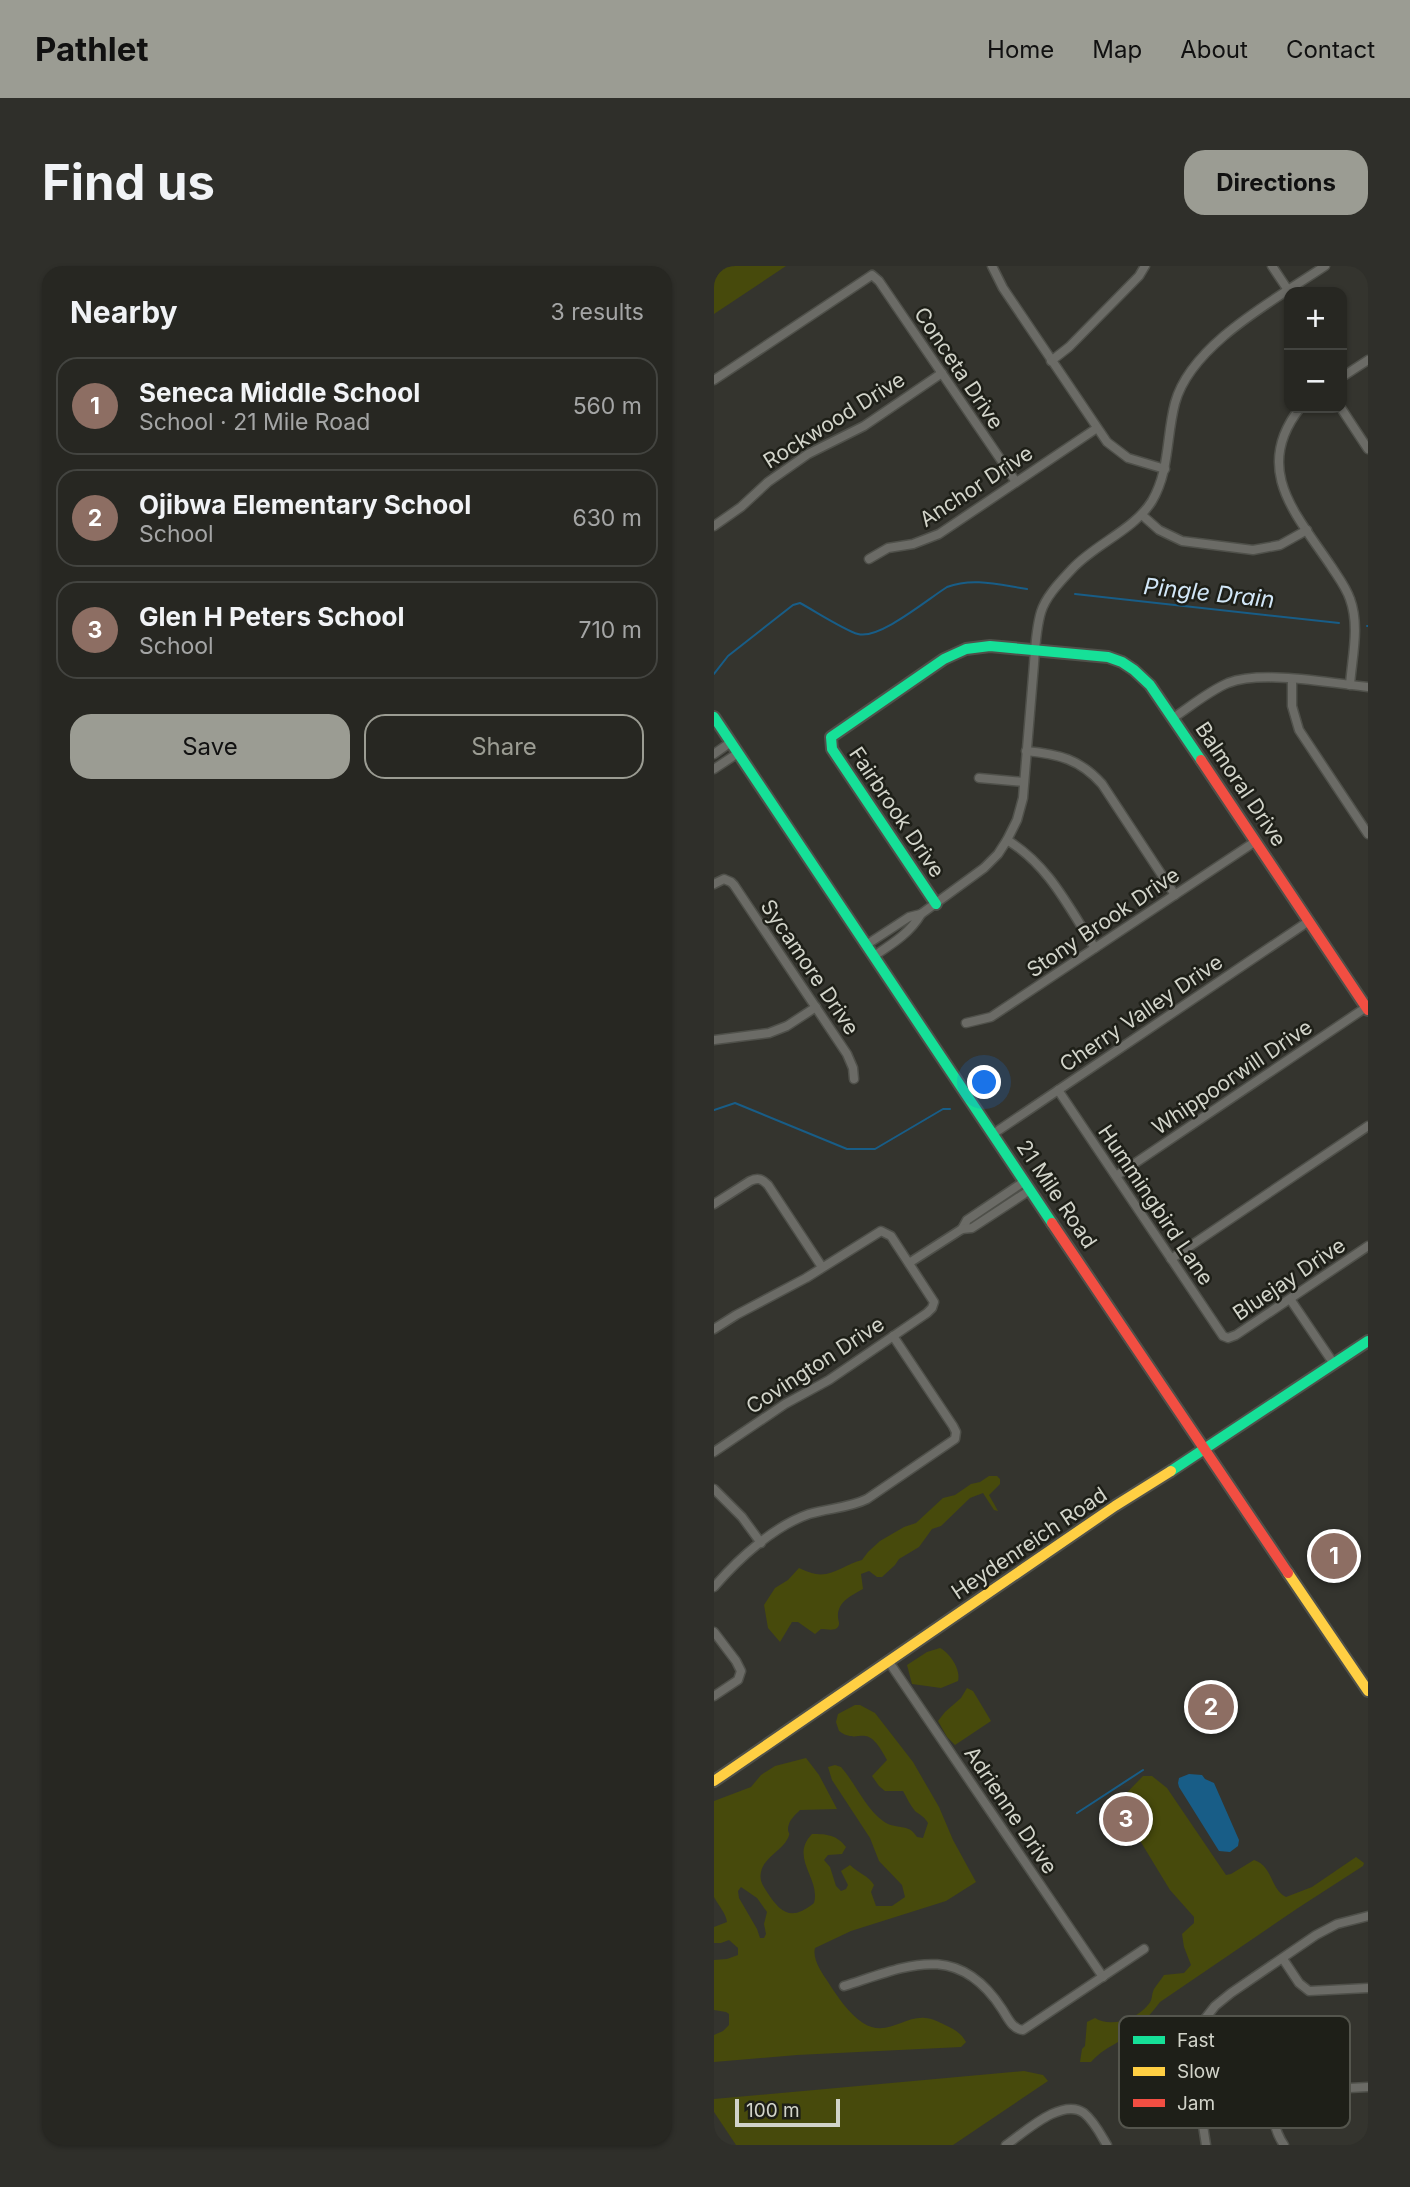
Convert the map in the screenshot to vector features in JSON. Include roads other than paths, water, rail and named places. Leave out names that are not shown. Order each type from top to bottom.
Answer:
[{"type":"street","points":[[992,266],[999,282],[1107,442],[1120,454],[1144,465],[1165,469]]},
{"type":"street","points":[[1051,360],[1078,338],[1139,276],[1145,266]]},
{"type":"street","points":[[1272,266],[1287,287]]},
{"type":"street","points":[[1294,287],[1325,266]]},
{"type":"street","name":"Conceta Drive","points":[[714,380],[872,275],[1016,482]]},
{"type":"street","points":[[866,945],[909,917],[921,914],[977,875],[998,854],[1007,840],[1020,808],[1024,782],[1035,650],[1041,611],[1052,591],[1086,556],[1142,515],[1154,496],[1165,469],[1175,400],[1185,378],[1217,340],[1284,293]]},
{"type":"street","points":[[1347,374],[1368,360]]},
{"type":"street","name":"Rockwood Drive","points":[[714,526],[808,454],[864,426],[942,373]]},
{"type":"street","points":[[1297,413],[1284,433],[1278,466],[1284,492],[1342,582],[1353,607],[1355,629],[1350,685]]},
{"type":"street","points":[[1344,413],[1368,449]]},
{"type":"street","name":"Anchor Drive","points":[[869,559],[888,548],[930,539],[1097,428]]},
{"type":"street","points":[[1142,515],[1159,530],[1182,541],[1253,550],[1280,545],[1307,530]]},
{"type":"street","name":"Balmoral Drive","points":[[830,739],[835,733],[959,651],[990,646],[1090,654],[1122,662],[1143,676],[1173,718],[1368,1008]]},
{"type":"street","points":[[1173,718],[1231,682],[1261,677],[1368,687]]},
{"type":"street","points":[[1292,680],[1292,706],[1299,730],[1368,834]]},
{"type":"street","name":"21 Mile Road","points":[[714,717],[1368,1691]]},
{"type":"street","name":"Fairbrook Drive","points":[[830,739],[832,749],[936,904]]},
{"type":"street","points":[[714,754],[731,742]]},
{"type":"street","points":[[1026,751],[1052,753],[1068,758],[1090,771],[1102,784],[1175,895]]},
{"type":"street","points":[[714,769],[738,753]]},
{"type":"street","points":[[979,778],[1024,782]]},
{"type":"street","points":[[1007,840],[1040,865],[1096,948]]},
{"type":"street","name":"Stony Brook Drive","points":[[966,1023],[991,1017],[1255,841]]},
{"type":"street","name":"Sycamore Drive","points":[[714,884],[727,880],[734,885],[847,1054],[854,1079]]},
{"type":"street","points":[[874,956],[916,924],[921,914]]},
{"type":"street","name":"Cherry Valley Drive","points":[[993,1134],[1309,921]]},
{"type":"street","points":[[714,1040],[769,1033],[787,1026],[816,1007]]},
{"type":"street","name":"Whippoorwill Drive","points":[[1116,1176],[1368,1008]]},
{"type":"street","name":"Hummingbird Lane","points":[[1058,1090],[1220,1332],[1228,1338]]},
{"type":"street","points":[[1171,1259],[1368,1126]]},
{"type":"street","points":[[714,1204],[759,1178],[768,1185],[822,1267]]},
{"type":"street","points":[[714,1329],[875,1233],[883,1231],[891,1236],[908,1262],[962,1229],[967,1220],[1028,1186]]},
{"type":"street","name":"Bluejay Drive","points":[[1228,1338],[1368,1246]]},
{"type":"street","name":"Covington Drive","points":[[714,1452],[928,1313],[933,1305],[931,1297],[908,1262]]},
{"type":"street","points":[[1290,1298],[1334,1364]]},
{"type":"street","points":[[714,1587],[741,1557],[761,1543],[806,1516],[867,1499],[951,1443],[956,1436],[955,1429],[893,1336]]},
{"type":"street","name":"Heydenreich Road","points":[[714,1781],[1115,1506],[1205,1450],[1368,1341]]},
{"type":"street","points":[[714,1489],[742,1517],[761,1543]]},
{"type":"street","points":[[714,1632],[736,1661],[741,1675],[738,1680],[714,1696]]},
{"type":"street","name":"Adrienne Drive","points":[[889,1662],[1103,1977]]},
{"type":"street","points":[[1207,2016],[1231,1993],[1316,1935],[1336,1924],[1368,1916]]},
{"type":"street","points":[[844,1986],[917,1964],[951,1967],[966,1972],[985,1987],[1013,2026],[1019,2030],[1028,2028],[1144,1949]]},
{"type":"street","points":[[1283,1959],[1299,1983],[1309,1991],[1368,1988]]},
{"type":"street","points":[[1350,2088],[1368,2087]]},
{"type":"street","points":[[1006,2145],[1052,2114],[1069,2108],[1076,2109],[1088,2118],[1107,2145]]},
{"type":"street","points":[[1276,2128],[1284,2145]]},
{"type":"water","points":[[1189,1774],[1202,1775],[1214,1783],[1239,1840],[1238,1846],[1230,1852],[1219,1851],[1179,1787],[1179,1778]]},
{"type":"waterway","name":"Pingle Drain","points":[[714,674],[728,656],[793,605],[800,603],[852,632],[867,634],[890,625],[947,587],[957,584],[987,583],[1027,589]]},
{"type":"waterway","name":"Pingle Drain","points":[[1075,594],[1339,623]]},
{"type":"waterway","points":[[714,1110],[735,1103],[847,1149],[875,1149],[943,1109],[950,1109]]},
{"type":"waterway","points":[[1077,1813],[1143,1770]]},
{"type":"place","name":"Seneca Middle School","points":[[1334,1556]]},
{"type":"place","name":"Ojibwa Elementary School","points":[[1211,1707]]},
{"type":"place","name":"Glen H Peters School","points":[[1126,1819]]}]
